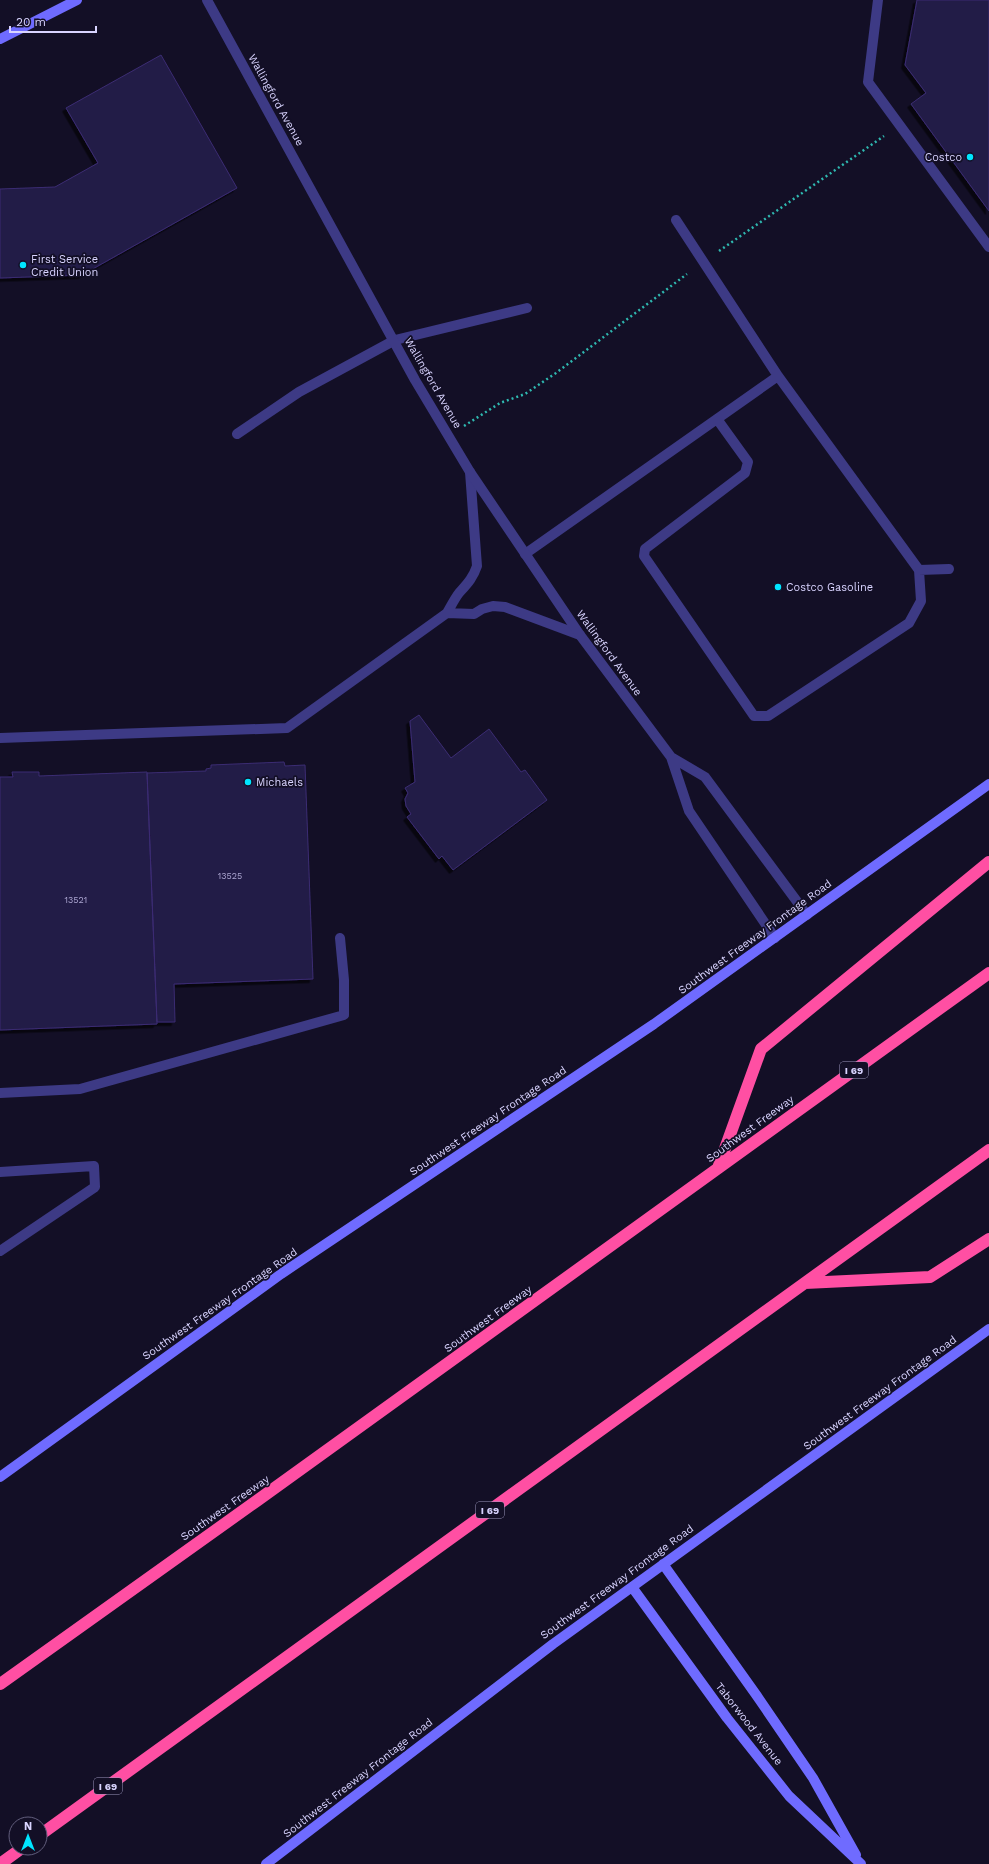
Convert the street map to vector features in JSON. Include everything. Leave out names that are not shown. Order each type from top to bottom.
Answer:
[{"type":"highway","points":[[718,1168],[761,1049],[989,862]]},
{"type":"highway","name":"Southwest Freeway","points":[[0,1684],[258,1500],[989,973]]},
{"type":"highway","name":"I 69","points":[[48,1829],[989,1150]]},
{"type":"highway","points":[[806,1283],[930,1276],[989,1239]]},
{"type":"highway","points":[[0,1864],[11,1856]]},
{"type":"main road","points":[[0,39],[77,0]]},
{"type":"main road","name":"Southwest Freeway Frontage Road","points":[[0,1477],[281,1274],[654,1024],[989,784]]},
{"type":"main road","name":"Southwest Freeway Frontage Road","points":[[266,1864],[496,1687],[663,1564],[989,1329]]},
{"type":"main road","name":"Taborwood Avenue","points":[[663,1564],[758,1696],[813,1778],[861,1864]]},
{"type":"main road","name":"Taborwood Avenue","points":[[632,1587],[728,1718],[789,1796],[861,1864]]},
{"type":"street","name":"Wallingford Avenue","points":[[207,0],[415,380],[470,472],[580,636],[671,757],[689,811],[775,938]]},
{"type":"street","points":[[878,0],[868,82],[989,247]]},
{"type":"street","points":[[676,220],[778,376],[919,570],[921,601],[908,623],[768,716],[754,716],[644,556],[645,549],[745,473],[748,462],[717,419]]},
{"type":"street","points":[[237,434],[299,392],[394,340],[527,308]]},
{"type":"street","points":[[525,554],[778,376]]},
{"type":"street","points":[[0,738],[287,728],[448,612],[459,594],[471,581],[477,566],[470,472]]},
{"type":"street","points":[[919,570],[949,569]]},
{"type":"street","points":[[448,612],[474,614],[482,609],[493,606],[506,607],[580,636]]},
{"type":"street","name":"Wallingford Avenue","points":[[671,757],[704,777],[807,915]]},
{"type":"street","points":[[0,1093],[80,1089],[344,1015],[344,980],[340,938]]},
{"type":"street","points":[[0,1172],[94,1166],[95,1187],[0,1250]]},
{"type":"path","points":[[449,436],[500,402],[525,394],[556,373],[703,261],[899,125]]},
{"type":"building","name":"Costco","points":[[917,0],[989,0],[989,211],[911,104],[926,93],[905,65]]},
{"type":"building","points":[[161,55],[237,188],[82,275],[0,278],[0,189],[55,187],[98,163],[66,108]]},
{"type":"building","points":[[419,715],[451,758],[489,729],[521,772],[525,770],[547,800],[453,870],[442,856],[439,859],[407,817],[411,814],[406,806],[405,799],[408,793],[405,788],[415,782],[410,721]]},
{"type":"building","points":[[284,762],[285,766],[305,765],[313,979],[174,984],[175,1022],[157,1022],[147,773],[206,771],[206,769],[211,768],[211,765]]},
{"type":"building","points":[[12,772],[39,772],[39,776],[147,772],[157,1024],[0,1030],[0,777],[13,777]]},
{"type":"place","name":"Costco","points":[[970,157]]},
{"type":"place","name":"First Service Credit Union","points":[[23,265]]},
{"type":"place","name":"Costco Gasoline","points":[[778,587]]},
{"type":"place","name":"Michaels","points":[[248,782]]}]
